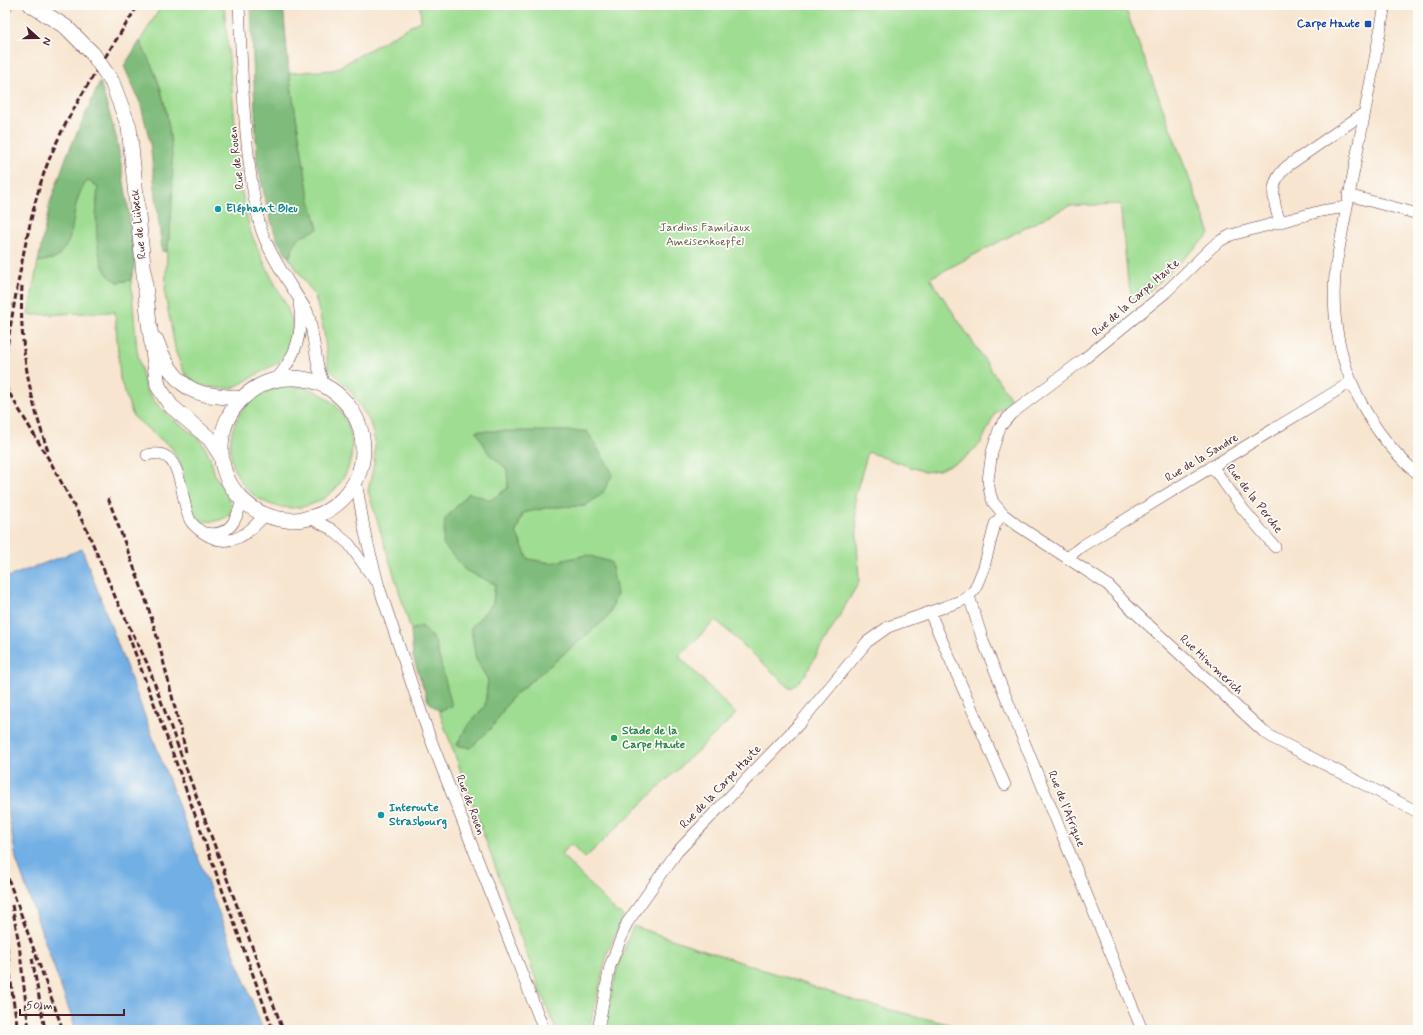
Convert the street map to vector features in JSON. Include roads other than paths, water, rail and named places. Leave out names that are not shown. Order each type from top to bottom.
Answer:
[{"type":"main road","name":"Rue de Lübeck","points":[[32,5],[66,27],[93,54],[112,82],[129,127],[149,323],[158,386],[171,406],[210,439],[221,456]]},
{"type":"main road","points":[[149,323],[160,353],[180,381],[190,388],[204,394],[241,399]]},
{"type":"main road","points":[[289,377],[304,378],[324,385],[333,390],[345,401],[360,425],[363,442],[363,457],[356,481],[348,493],[338,503],[327,511],[310,518],[282,520],[265,515],[253,509],[242,500],[233,489],[226,476],[221,456],[221,440],[224,427],[231,412],[241,399],[250,391],[261,384],[276,379],[289,377]]},
{"type":"street","points":[[5,9],[7,5]]},
{"type":"street","name":"Rue de Rouen","points":[[239,5],[246,127],[250,167],[263,236],[273,258],[307,311],[310,320],[316,357],[324,385]]},
{"type":"street","points":[[1385,5],[1348,195],[1334,286],[1334,309],[1336,330],[1343,357],[1351,382],[1364,408],[1384,439],[1418,474]]},
{"type":"street","points":[[1280,223],[1273,194],[1275,182],[1279,174],[1286,167],[1364,113]]},
{"type":"street","points":[[1348,195],[1418,214]]},
{"type":"street","name":"Rue de la Carpe Haute","points":[[1003,514],[993,502],[988,480],[989,466],[996,438],[1000,427],[1008,417],[1084,359],[1166,292],[1220,240],[1231,235],[1346,207]]},
{"type":"street","name":"Rue de Rouen","points":[[276,379],[285,369],[298,342],[301,313],[299,298]]},
{"type":"street","name":"Rue de la Sandre","points":[[1067,558],[1082,546],[1212,466],[1337,392],[1351,382]]},
{"type":"street","points":[[147,455],[163,455],[169,458],[174,464],[178,473],[184,502],[190,521],[196,528],[212,538],[220,541],[238,538],[246,533],[265,515]]},
{"type":"street","name":"Rue de la Perche","points":[[1212,466],[1242,509],[1275,547]]},
{"type":"street","name":"Rue de Rouen","points":[[356,481],[365,533],[379,587],[429,735],[544,1030]]},
{"type":"street","points":[[202,532],[216,534],[233,524],[242,500]]},
{"type":"street","points":[[969,596],[975,589],[984,567],[995,524],[1003,514]]},
{"type":"street","name":"Rue Himmerich","points":[[1003,514],[1017,525],[1108,585],[1127,605],[1264,732],[1418,812]]},
{"type":"street","name":"Rue de Rouen","points":[[310,518],[331,529],[350,544],[379,587]]},
{"type":"street","name":"Rue de la Carpe Haute","points":[[598,1030],[610,966],[627,923],[678,852],[800,723],[867,642],[888,627],[961,602],[969,596]]},
{"type":"street","name":"Rue de l'Afrique","points":[[969,596],[986,648],[1142,1030]]},
{"type":"street","points":[[930,613],[1005,785]]},
{"type":"water","points":[[82,549],[263,1030],[76,1030],[16,859],[7,806],[5,774],[5,578]]},
{"type":"railway","points":[[5,362],[24,251],[41,182],[49,160],[79,100],[138,5]]},
{"type":"railway","points":[[22,286],[22,329],[27,370],[41,431],[48,451]]},
{"type":"railway","points":[[5,386],[51,463],[87,530],[116,599],[147,663],[283,1030]]},
{"type":"railway","points":[[108,498],[145,597],[158,640],[186,752]]},
{"type":"railway","points":[[128,634],[273,1030]]},
{"type":"railway","points":[[5,870],[63,1030]]},
{"type":"railway","points":[[12,905],[19,944],[29,1030]]},
{"type":"railway","points":[[5,929],[18,1030]]},
{"type":"railway","points":[[32,958],[45,1030]]},
{"type":"place","name":"Carpe Haute","points":[[1368,24]]},
{"type":"place","name":"Eléphant Bleu","points":[[218,209]]},
{"type":"place","name":"Stade de la Carpe Haute","points":[[614,738]]},
{"type":"place","name":"Interoute Strasbourg","points":[[381,815]]},
{"type":"park label","name":"Jardins Familiaux Ameisenkoepfel","points":[[705,235]]}]
